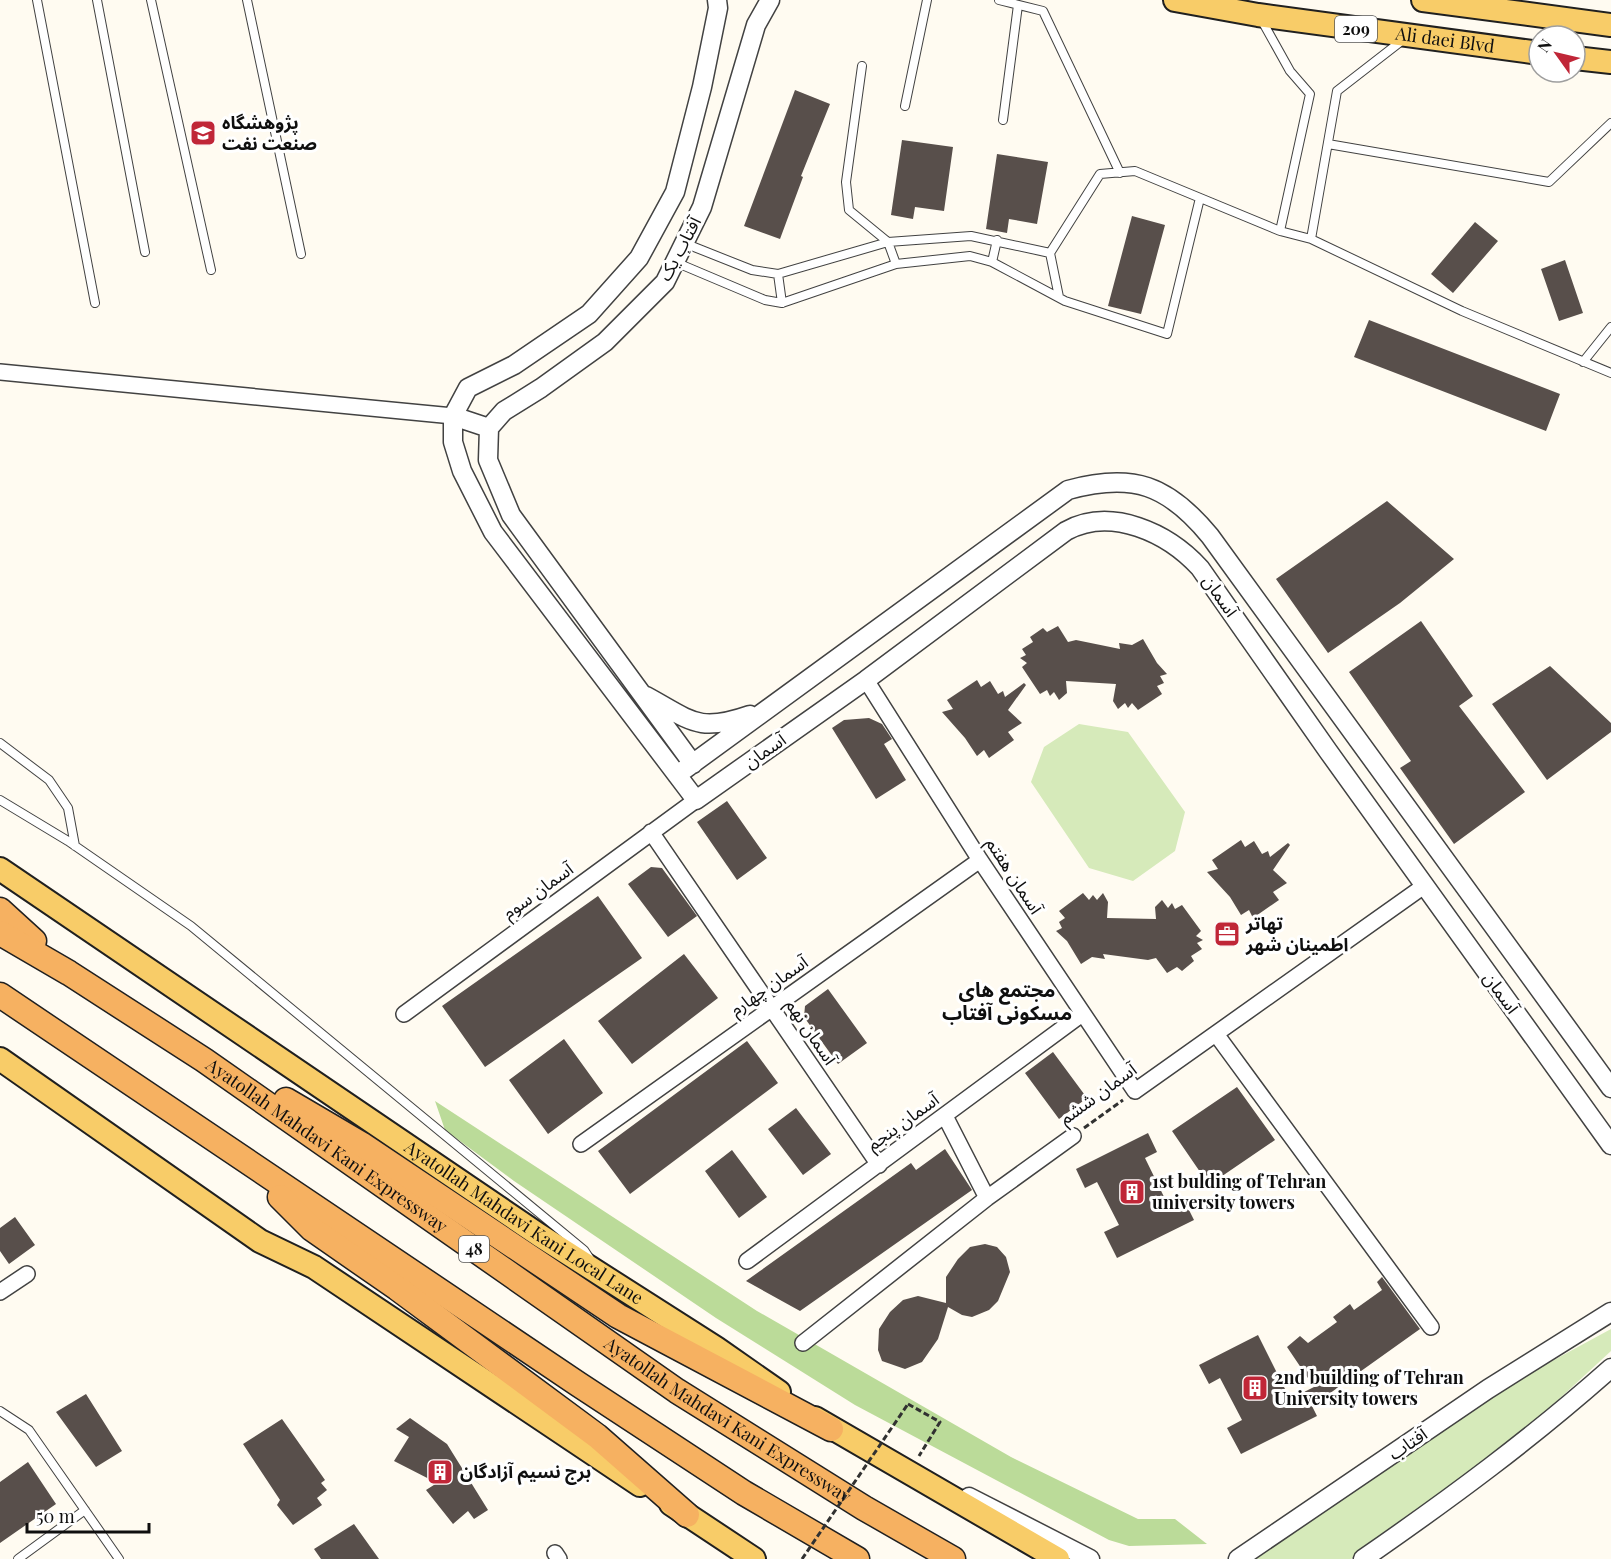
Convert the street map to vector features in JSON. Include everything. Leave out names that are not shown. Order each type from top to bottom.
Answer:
[{"type":"highway","points":[[0,910],[69,973]]},
{"type":"highway","name":"Ayatollah Mahdavi Kani Expressway","points":[[0,933],[69,973],[204,1060],[677,1391],[864,1509],[953,1559]]},
{"type":"highway","points":[[0,995],[244,1162],[734,1486],[857,1559]]},
{"type":"highway","points":[[204,1060],[246,1076],[361,1144],[618,1316],[831,1429]]},
{"type":"highway","points":[[244,1162],[312,1229],[397,1288],[597,1436],[687,1515]]},
{"type":"main road","name":"Ali daei Blvd","points":[[1174,0],[1258,15],[1527,51]]},
{"type":"main road","name":"Ali daei Blvd","points":[[1423,0],[1516,6],[1611,25]]},
{"type":"main road","points":[[1587,59],[1611,62]]},
{"type":"main road","name":"Ayatollah Mahdavi Kani Local Lane","points":[[0,869],[602,1275],[716,1348],[831,1429],[1058,1559]]},
{"type":"main road","points":[[0,1059],[260,1241],[314,1267],[754,1559]]},
{"type":"street","name":"آفتاب یک","points":[[453,416],[468,388],[514,365],[589,314],[639,258],[675,192],[702,87],[718,3]]},
{"type":"street","name":"آفتاب یک","points":[[489,428],[504,411],[541,388],[605,342],[665,282],[702,207],[756,26],[767,3]]},
{"type":"street","points":[[0,372],[453,416],[489,428],[488,460],[512,516],[693,764]]},
{"type":"street","points":[[453,416],[453,442],[462,471],[493,532],[696,800]]},
{"type":"street","name":"آسمان","points":[[677,775],[1068,490],[1110,482],[1157,489],[1178,501],[1210,536],[1611,1088]]},
{"type":"street","name":"آسمان","points":[[696,800],[866,680],[1081,523],[1110,521],[1155,532],[1187,553],[1200,567],[1424,886],[1611,1145]]},
{"type":"street","name":"آسمان هفتم","points":[[866,680],[980,860],[1135,1091]]},
{"type":"street","points":[[642,694],[702,725],[724,724],[769,708]]},
{"type":"street","name":"آسمان سوم","points":[[404,1014],[696,800]]},
{"type":"street","name":"آسمان نهم","points":[[651,832],[879,1165]]},
{"type":"street","name":"آسمان چهارم","points":[[581,1144],[980,860]]},
{"type":"street","name":"آسمان ششم","points":[[1135,1091],[1424,886]]},
{"type":"street","name":"آسمان پنجم","points":[[747,1261],[1082,1014]]},
{"type":"street","points":[[1215,1034],[1431,1328]]},
{"type":"street","points":[[945,1116],[987,1198]]},
{"type":"street","name":"آسمان ششم","points":[[803,1343],[987,1198],[1073,1136]]},
{"type":"street","points":[[0,1292],[27,1274]]},
{"type":"street","points":[[1572,1336],[1611,1296]]},
{"type":"street","name":"آفتاب","points":[[1243,1557],[1488,1389],[1611,1312]]},
{"type":"street","points":[[1363,1559],[1468,1486],[1539,1431],[1611,1368]]},
{"type":"street","points":[[931,1485],[980,1502],[1090,1559]]},
{"type":"lane","points":[[38,0],[95,303]]},
{"type":"lane","points":[[97,0],[144,252]]},
{"type":"lane","points":[[151,0],[211,270]]},
{"type":"lane","points":[[247,0],[301,254]]},
{"type":"lane","points":[[905,106],[927,0]]},
{"type":"lane","points":[[999,0],[1043,11],[1120,173]]},
{"type":"lane","points":[[1003,120],[1018,5]]},
{"type":"lane","points":[[1258,15],[1290,70],[1310,94],[1280,231]]},
{"type":"lane","points":[[1311,239],[1337,91],[1407,36]]},
{"type":"lane","points":[[862,66],[846,182],[849,210],[888,242],[896,264]]},
{"type":"lane","points":[[1328,144],[1549,182],[1611,123]]},
{"type":"lane","points":[[1059,297],[1050,253],[1100,174],[1134,171],[1280,231],[1311,239],[1462,311],[1611,373]]},
{"type":"lane","points":[[675,262],[765,300],[782,303],[896,264],[970,256],[992,262],[1059,297],[1167,334],[1200,198]]},
{"type":"lane","points":[[684,243],[752,270],[778,274],[888,242],[971,236],[1050,253]]},
{"type":"lane","points":[[992,262],[997,240]]},
{"type":"lane","points":[[778,274],[782,303]]},
{"type":"lane","points":[[1583,362],[1611,327]]},
{"type":"lane","points":[[0,743],[49,780],[68,808],[75,846]]},
{"type":"lane","points":[[0,800],[75,846],[191,926],[584,1250],[602,1275]]},
{"type":"lane","points":[[0,1411],[29,1430],[119,1559]]},
{"type":"lane","points":[[18,1559],[85,1510]]},
{"type":"path","name":"آسمان ششم","points":[[1073,1136],[1135,1091]]},
{"type":"path","points":[[802,1559],[908,1404],[940,1422],[908,1473]]},
{"type":"green space","points":[[1079,724],[1128,732],[1185,812],[1175,851],[1133,881],[1089,868],[1031,782],[1044,747]]},
{"type":"green space","points":[[435,1101],[757,1311],[1011,1457],[1138,1519],[1175,1519],[1207,1544],[1129,1546],[1109,1540],[855,1405],[716,1318],[514,1181],[445,1130]]},
{"type":"green space","points":[[1611,1329],[1611,1351],[1532,1424],[1388,1534],[1351,1559],[1254,1559],[1482,1399]]},
{"type":"building","points":[[795,90],[830,104],[801,176],[803,177],[780,239],[744,226]]},
{"type":"building","points":[[902,140],[953,147],[944,211],[915,207],[913,219],[891,215]]},
{"type":"building","points":[[997,154],[1048,162],[1037,224],[1009,219],[1007,233],[986,229]]},
{"type":"building","points":[[1132,216],[1165,225],[1141,314],[1108,306]]},
{"type":"building","points":[[1475,222],[1498,241],[1453,293],[1431,274]]},
{"type":"building","points":[[1565,260],[1583,313],[1559,321],[1541,269]]},
{"type":"building","points":[[1369,320],[1560,394],[1546,431],[1354,357]]},
{"type":"building","points":[[1387,501],[1454,559],[1400,603],[1328,653],[1276,579]]},
{"type":"building","points":[[1421,621],[1473,696],[1459,706],[1525,792],[1454,844],[1400,768],[1411,761],[1349,672]]},
{"type":"building","points":[[1058,626],[1068,642],[1076,640],[1120,649],[1119,643],[1132,645],[1143,639],[1157,663],[1167,674],[1160,676],[1164,683],[1157,686],[1162,694],[1138,710],[1132,703],[1128,708],[1125,703],[1118,709],[1113,701],[1116,684],[1066,681],[1067,693],[1059,700],[1054,692],[1050,696],[1047,690],[1040,694],[1022,667],[1027,663],[1020,658],[1026,655],[1022,649],[1033,642],[1030,637],[1043,628],[1047,632]]},
{"type":"building","points":[[1550,666],[1611,723],[1611,732],[1547,780],[1492,704]]},
{"type":"building","points":[[977,680],[981,687],[990,681],[998,694],[1003,691],[1005,697],[1024,683],[1026,685],[1008,710],[1022,723],[1008,732],[1014,740],[989,758],[984,750],[977,756],[965,738],[942,712],[953,709],[947,700]]},
{"type":"building","points":[[869,718],[882,724],[892,739],[884,744],[906,780],[876,799],[832,728],[844,720]]},
{"type":"building","points":[[727,801],[767,858],[737,880],[697,822]]},
{"type":"building","points":[[1241,840],[1245,847],[1254,841],[1262,854],[1268,851],[1270,857],[1288,843],[1290,845],[1273,870],[1287,883],[1273,892],[1279,900],[1253,918],[1249,910],[1241,915],[1230,897],[1207,872],[1218,869],[1212,860]]},
{"type":"building","points":[[651,867],[662,868],[697,916],[668,937],[628,884]]},
{"type":"building","points":[[1083,893],[1089,900],[1093,895],[1097,900],[1103,893],[1108,902],[1107,918],[1156,919],[1155,907],[1162,900],[1168,908],[1172,903],[1175,909],[1182,905],[1201,931],[1196,936],[1203,940],[1197,943],[1202,949],[1191,956],[1194,961],[1182,971],[1177,967],[1167,973],[1156,958],[1148,960],[1103,954],[1105,959],[1092,957],[1081,964],[1067,941],[1056,931],[1062,928],[1059,922],[1065,918],[1059,911]]},
{"type":"building","points":[[598,896],[642,958],[485,1067],[442,1006]]},
{"type":"building","points":[[684,954],[718,998],[632,1064],[598,1021]]},
{"type":"building","points":[[828,989],[867,1043],[838,1064],[804,1017],[805,1006]]},
{"type":"building","points":[[564,1039],[603,1093],[548,1134],[509,1080]]},
{"type":"building","points":[[747,1041],[778,1083],[630,1194],[598,1151]]},
{"type":"building","points":[[1053,1052],[1087,1098],[1059,1119],[1025,1073]]},
{"type":"building","points":[[1237,1087],[1275,1140],[1209,1185],[1172,1131]]},
{"type":"building","points":[[796,1108],[831,1154],[803,1175],[768,1129]]},
{"type":"building","name":"1st bulding of Tehran university towers","points":[[1148,1133],[1157,1152],[1145,1158],[1167,1203],[1182,1196],[1194,1220],[1117,1258],[1104,1232],[1119,1225],[1097,1182],[1085,1188],[1076,1169]]},
{"type":"building","points":[[945,1149],[972,1190],[800,1311],[746,1281],[911,1163],[916,1170]]},
{"type":"building","points":[[732,1150],[767,1197],[739,1218],[705,1171]]},
{"type":"building","points":[[15,1217],[35,1245],[9,1264],[0,1251],[0,1228]]},
{"type":"building","points":[[985,1244],[997,1247],[1006,1257],[1010,1272],[998,1301],[989,1310],[972,1317],[962,1315],[948,1307],[938,1339],[922,1362],[905,1369],[882,1361],[878,1350],[879,1329],[890,1312],[903,1300],[918,1296],[946,1303],[946,1277],[958,1259],[970,1247]]},
{"type":"building","points":[[1382,1277],[1420,1329],[1312,1406],[1317,1416],[1241,1454],[1227,1428],[1242,1420],[1220,1378],[1209,1384],[1199,1365],[1258,1335],[1290,1399],[1314,1387],[1287,1347],[1300,1336],[1308,1343],[1337,1322],[1333,1317],[1350,1304],[1354,1310],[1382,1290],[1377,1282]]},
{"type":"building","points":[[86,1394],[122,1451],[96,1467],[56,1412]]},
{"type":"building","name":"برج نسیم آزادگان","points":[[410,1418],[447,1444],[488,1510],[474,1519],[468,1511],[453,1524],[426,1490],[437,1483],[394,1461],[409,1437],[396,1429]]},
{"type":"building","points":[[282,1419],[325,1480],[321,1483],[327,1490],[317,1498],[322,1505],[293,1525],[277,1505],[280,1500],[243,1444]]},
{"type":"building","points":[[28,1462],[56,1504],[0,1543],[0,1482]]},
{"type":"building","points":[[354,1524],[379,1559],[321,1559],[314,1549]]},
{"type":"place","name":"پژوهشگاه صنعت نفت","points":[[203,133]]},
{"type":"place","name":"تهاتر اطمینان شهر","points":[[1227,934]]},
{"type":"place","name":"1st bulding of Tehran university towers","points":[[1132,1192]]},
{"type":"place","name":"2nd building of Tehran University towers","points":[[1255,1388]]},
{"type":"place","name":"برج نسیم آزادگان","points":[[440,1472]]},
{"type":"district","name":"مجتمع های مسکونی آفتاب","points":[[1007,1002]]}]
